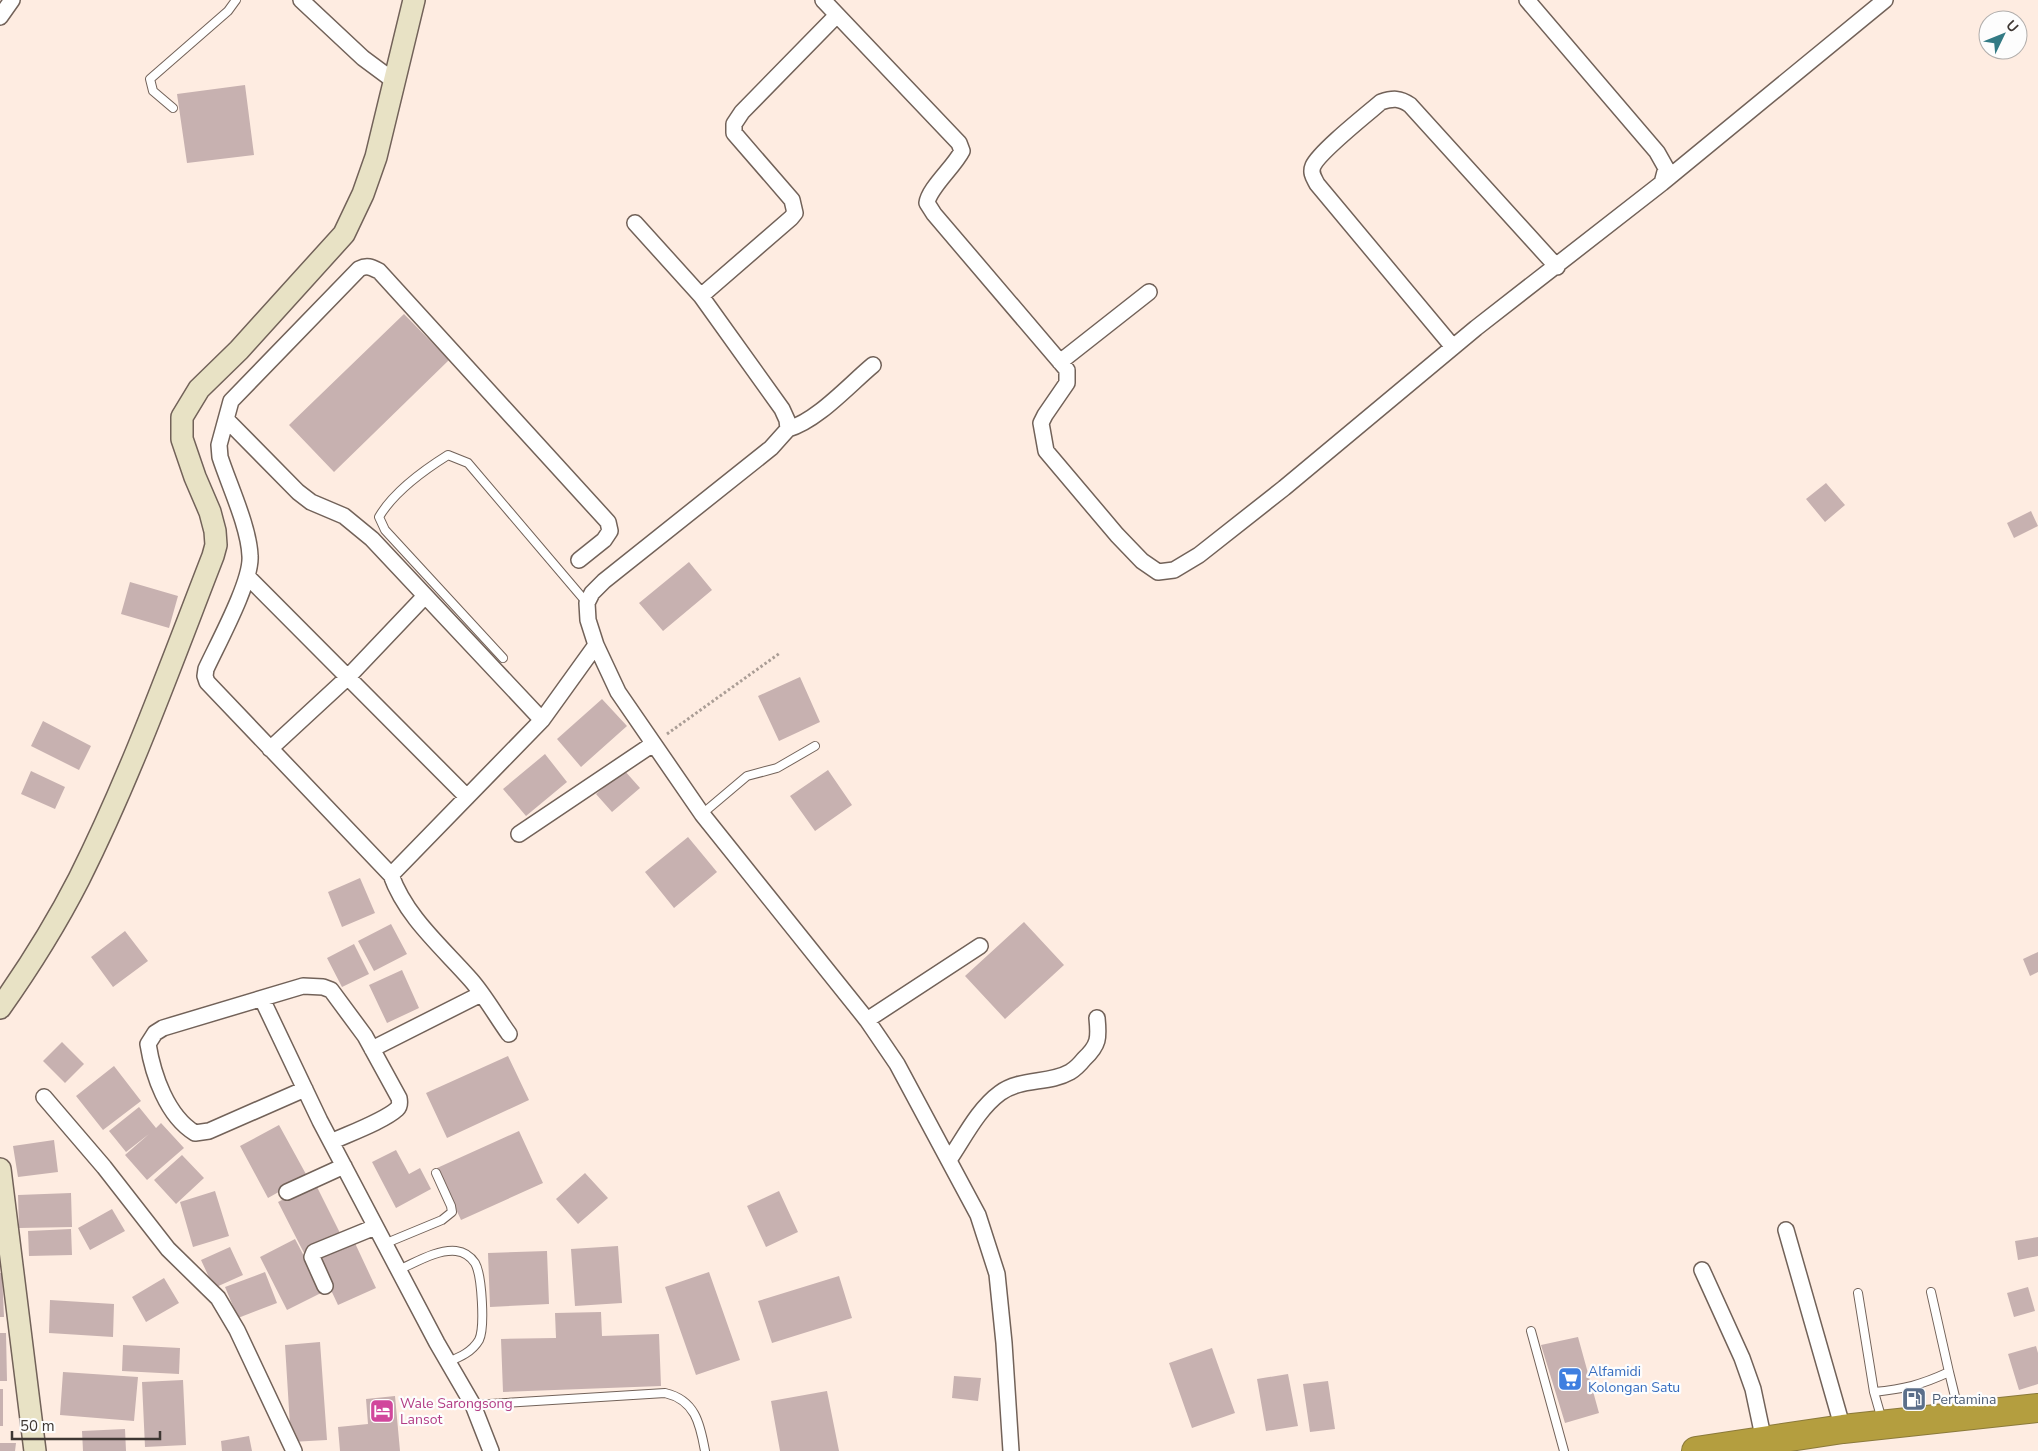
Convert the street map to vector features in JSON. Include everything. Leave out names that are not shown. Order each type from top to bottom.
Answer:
[{"type":"highway","points":[[1705,1450],[1843,1429],[2038,1408]]},
{"type":"street","points":[[0,17],[12,0]]},
{"type":"street","points":[[301,0],[364,58],[394,81]]},
{"type":"street","points":[[0,1008],[32,962],[79,879],[135,756],[213,556],[216,545],[215,531],[210,512],[182,439],[182,417],[199,389],[239,350],[344,234],[363,194],[376,157],[414,0]]},
{"type":"street","points":[[823,0],[836,16],[960,143],[962,150],[957,162],[930,194],[927,203],[934,214],[1067,370],[1067,383],[1041,423],[1046,451],[1117,536],[1142,561],[1158,572],[1166,572],[1200,555],[1454,347],[1662,183],[1885,0]]},
{"type":"street","points":[[1527,0],[1658,152],[1666,168],[1662,183]]},
{"type":"street","points":[[701,296],[795,213],[792,200],[734,133],[734,124],[742,112],[836,16]]},
{"type":"street","points":[[1454,347],[1317,184],[1311,173],[1313,165],[1322,153],[1381,102],[1396,99],[1410,104],[1556,267]]},
{"type":"street","points":[[635,223],[701,296],[782,408],[788,429]]},
{"type":"street","points":[[509,1034],[472,981],[411,913],[398,894],[391,875],[207,682],[205,676],[206,669],[248,576],[251,557],[247,535],[220,457],[219,445],[231,401],[359,269],[365,266],[371,267],[379,271],[608,522],[610,531],[604,540],[579,560]]},
{"type":"street","points":[[1060,362],[1149,292]]},
{"type":"street","points":[[872,365],[813,416],[800,425],[788,429],[771,448],[604,581],[592,593],[587,603],[588,620],[596,646],[618,692],[702,814],[867,1020],[896,1064],[978,1215],[997,1274],[1004,1343],[1011,1451]]},
{"type":"street","points":[[226,419],[304,497],[311,502],[344,516],[372,539],[542,720]]},
{"type":"street","points":[[248,576],[467,797]]},
{"type":"street","points":[[270,749],[348,677],[425,596]]},
{"type":"street","points":[[391,875],[542,720],[596,646]]},
{"type":"street","points":[[519,834],[653,744]]},
{"type":"street","points":[[867,1020],[980,946]]},
{"type":"street","points":[[305,1088],[201,1134],[195,1133],[184,1124],[159,1088],[148,1044],[155,1033],[163,1028],[303,986],[323,987],[331,990],[372,1050],[399,1098],[398,1108],[388,1115],[331,1142]]},
{"type":"street","points":[[372,1050],[481,994]]},
{"type":"street","points":[[262,999],[331,1142],[375,1227],[473,1405],[491,1451]]},
{"type":"street","points":[[949,1160],[987,1102],[1002,1091],[1020,1084],[1069,1072],[1083,1061],[1094,1049],[1099,1037],[1097,1018]]},
{"type":"street","points":[[44,1097],[104,1167],[168,1249],[218,1298],[237,1330],[294,1451]]},
{"type":"street","points":[[287,1192],[344,1166]]},
{"type":"street","points":[[0,1169],[35,1451]]},
{"type":"street","points":[[325,1286],[312,1257],[314,1252],[375,1227]]},
{"type":"street","points":[[1786,1230],[1843,1429]]},
{"type":"street","points":[[1702,1270],[1742,1358],[1753,1389],[1764,1441]]},
{"type":"lane","points":[[173,108],[153,91],[150,79],[228,11],[236,0]]},
{"type":"lane","points":[[503,658],[385,530],[379,517],[386,505],[432,465],[448,455],[468,463],[587,603]]},
{"type":"lane","points":[[702,814],[747,776],[776,768],[815,746]]},
{"type":"lane","points":[[384,1244],[442,1220],[452,1212],[452,1206],[436,1173]]},
{"type":"lane","points":[[398,1270],[442,1252],[457,1251],[468,1255],[476,1264],[479,1279],[482,1327],[480,1338],[473,1348],[448,1362]]},
{"type":"lane","points":[[1931,1292],[1960,1417]]},
{"type":"lane","points":[[1858,1293],[1874,1392],[1884,1424]]},
{"type":"lane","points":[[1531,1331],[1564,1451]]},
{"type":"lane","points":[[1874,1392],[1908,1388],[1949,1372]]},
{"type":"lane","points":[[473,1405],[664,1393],[678,1396],[688,1404],[696,1416],[705,1451]]},
{"type":"path","points":[[653,744],[780,653]]},
{"type":"building","points":[[245,85],[254,155],[187,163],[177,94]]},
{"type":"building","points":[[404,314],[449,360],[334,472],[289,425]]},
{"type":"building","points":[[1826,483],[1845,505],[1825,522],[1806,499]]},
{"type":"building","points":[[2031,511],[2038,526],[2014,538],[2007,523]]},
{"type":"building","points":[[689,562],[712,590],[663,631],[639,603]]},
{"type":"building","points":[[130,582],[178,596],[169,628],[121,614]]},
{"type":"building","points":[[800,677],[820,722],[779,741],[758,696]]},
{"type":"building","points":[[602,699],[627,726],[581,767],[557,739]]},
{"type":"building","points":[[43,721],[91,746],[79,770],[31,746]]},
{"type":"building","points":[[545,754],[567,782],[526,816],[503,789]]},
{"type":"building","points":[[624,770],[640,788],[612,812],[596,794]]},
{"type":"building","points":[[828,770],[852,805],[815,831],[790,796]]},
{"type":"building","points":[[31,771],[65,787],[55,809],[21,794]]},
{"type":"building","points":[[688,837],[717,872],[674,908],[645,872]]},
{"type":"building","points":[[360,878],[375,913],[342,927],[328,892]]},
{"type":"building","points":[[1024,922],[1064,965],[1005,1019],[965,976]]},
{"type":"building","points":[[391,924],[407,954],[374,971],[358,941]]},
{"type":"building","points":[[125,931],[148,961],[113,987],[91,957]]},
{"type":"building","points":[[354,944],[369,974],[342,987],[327,958]]},
{"type":"building","points":[[2038,952],[2038,972],[2030,976],[2023,959]]},
{"type":"building","points":[[402,970],[419,1008],[387,1023],[369,985]]},
{"type":"building","points":[[62,1042],[84,1064],[65,1083],[43,1061]]},
{"type":"building","points":[[508,1056],[529,1100],[447,1138],[426,1093]]},
{"type":"building","points":[[114,1066],[141,1101],[103,1130],[76,1096]]},
{"type":"building","points":[[139,1107],[156,1128],[161,1123],[184,1148],[147,1180],[125,1155],[149,1134],[126,1152],[109,1131]]},
{"type":"building","points":[[279,1125],[307,1176],[268,1198],[240,1146]]},
{"type":"building","points":[[519,1131],[543,1183],[461,1220],[437,1168]]},
{"type":"building","points":[[54,1140],[58,1172],[18,1177],[13,1146]]},
{"type":"building","points":[[396,1150],[409,1174],[420,1168],[431,1189],[396,1208],[372,1162]]},
{"type":"building","points":[[182,1155],[204,1178],[176,1204],[154,1180]]},
{"type":"building","points":[[585,1173],[608,1198],[578,1224],[556,1199]]},
{"type":"building","points":[[315,1183],[341,1235],[304,1253],[278,1202]]},
{"type":"building","points":[[215,1191],[229,1236],[193,1247],[180,1202]]},
{"type":"building","points":[[779,1191],[798,1232],[766,1247],[747,1206]]},
{"type":"building","points":[[71,1193],[72,1227],[19,1228],[18,1195]]},
{"type":"building","points":[[112,1209],[125,1231],[90,1250],[78,1228]]},
{"type":"building","points":[[71,1229],[72,1255],[29,1256],[28,1231]]},
{"type":"building","points":[[2038,1237],[2038,1256],[2018,1260],[2015,1241]]},
{"type":"building","points":[[295,1239],[323,1292],[287,1310],[260,1257]]},
{"type":"building","points":[[354,1241],[376,1288],[338,1305],[316,1258]]},
{"type":"building","points":[[618,1246],[622,1303],[575,1306],[571,1249]]},
{"type":"building","points":[[230,1247],[243,1275],[214,1288],[201,1260]]},
{"type":"building","points":[[547,1251],[549,1304],[490,1307],[488,1253]]},
{"type":"building","points":[[265,1272],[277,1303],[238,1318],[225,1287]]},
{"type":"building","points":[[709,1272],[740,1360],[696,1375],[665,1287]]},
{"type":"building","points":[[0,1273],[2,1273],[4,1317],[0,1317]]},
{"type":"building","points":[[839,1276],[852,1318],[772,1343],[758,1301]]},
{"type":"building","points":[[164,1278],[179,1303],[146,1322],[132,1297]]},
{"type":"building","points":[[2028,1287],[2035,1311],[2014,1317],[2007,1293]]},
{"type":"building","points":[[50,1300],[114,1304],[113,1337],[49,1333]]},
{"type":"building","points":[[601,1312],[602,1336],[659,1334],[661,1386],[503,1392],[501,1339],[556,1338],[555,1313]]},
{"type":"building","points":[[0,1333],[6,1333],[7,1381],[0,1381]]},
{"type":"building","name":"Alfamidi Kolongan Satu","points":[[1578,1337],[1599,1413],[1565,1423],[1541,1345]]},
{"type":"building","points":[[320,1342],[327,1440],[291,1442],[285,1345]]},
{"type":"building","points":[[123,1345],[180,1348],[179,1374],[122,1371]]},
{"type":"building","points":[[2036,1346],[2038,1353],[2038,1384],[2019,1390],[2008,1354]]},
{"type":"building","points":[[1212,1348],[1235,1413],[1192,1428],[1169,1363]]},
{"type":"building","points":[[63,1372],[138,1377],[134,1421],[60,1415]]},
{"type":"building","points":[[1288,1374],[1298,1426],[1266,1431],[1257,1379]]},
{"type":"building","points":[[954,1376],[981,1378],[978,1401],[952,1398]]},
{"type":"building","points":[[183,1380],[186,1445],[145,1447],[142,1382]]},
{"type":"building","points":[[1328,1381],[1335,1429],[1310,1432],[1303,1384]]},
{"type":"building","points":[[0,1389],[3,1389],[3,1426],[0,1426]]},
{"type":"building","points":[[827,1391],[839,1451],[780,1451],[771,1401]]},
{"type":"building","name":"Wale Sarongsong Lansot","points":[[395,1396],[400,1451],[340,1451],[338,1427],[368,1424],[366,1399]]},
{"type":"building","points":[[125,1429],[126,1451],[83,1451],[82,1431]]},
{"type":"building","points":[[249,1436],[252,1451],[222,1451],[221,1441]]},
{"type":"building","points":[[0,1443],[16,1443],[15,1451],[0,1451]]},
{"type":"place","name":"Alfamidi Kolongan Satu","points":[[1570,1379]]},
{"type":"place","name":"Pertamina","points":[[1914,1399]]},
{"type":"place","name":"Wale Sarongsong Lansot","points":[[382,1411]]}]
